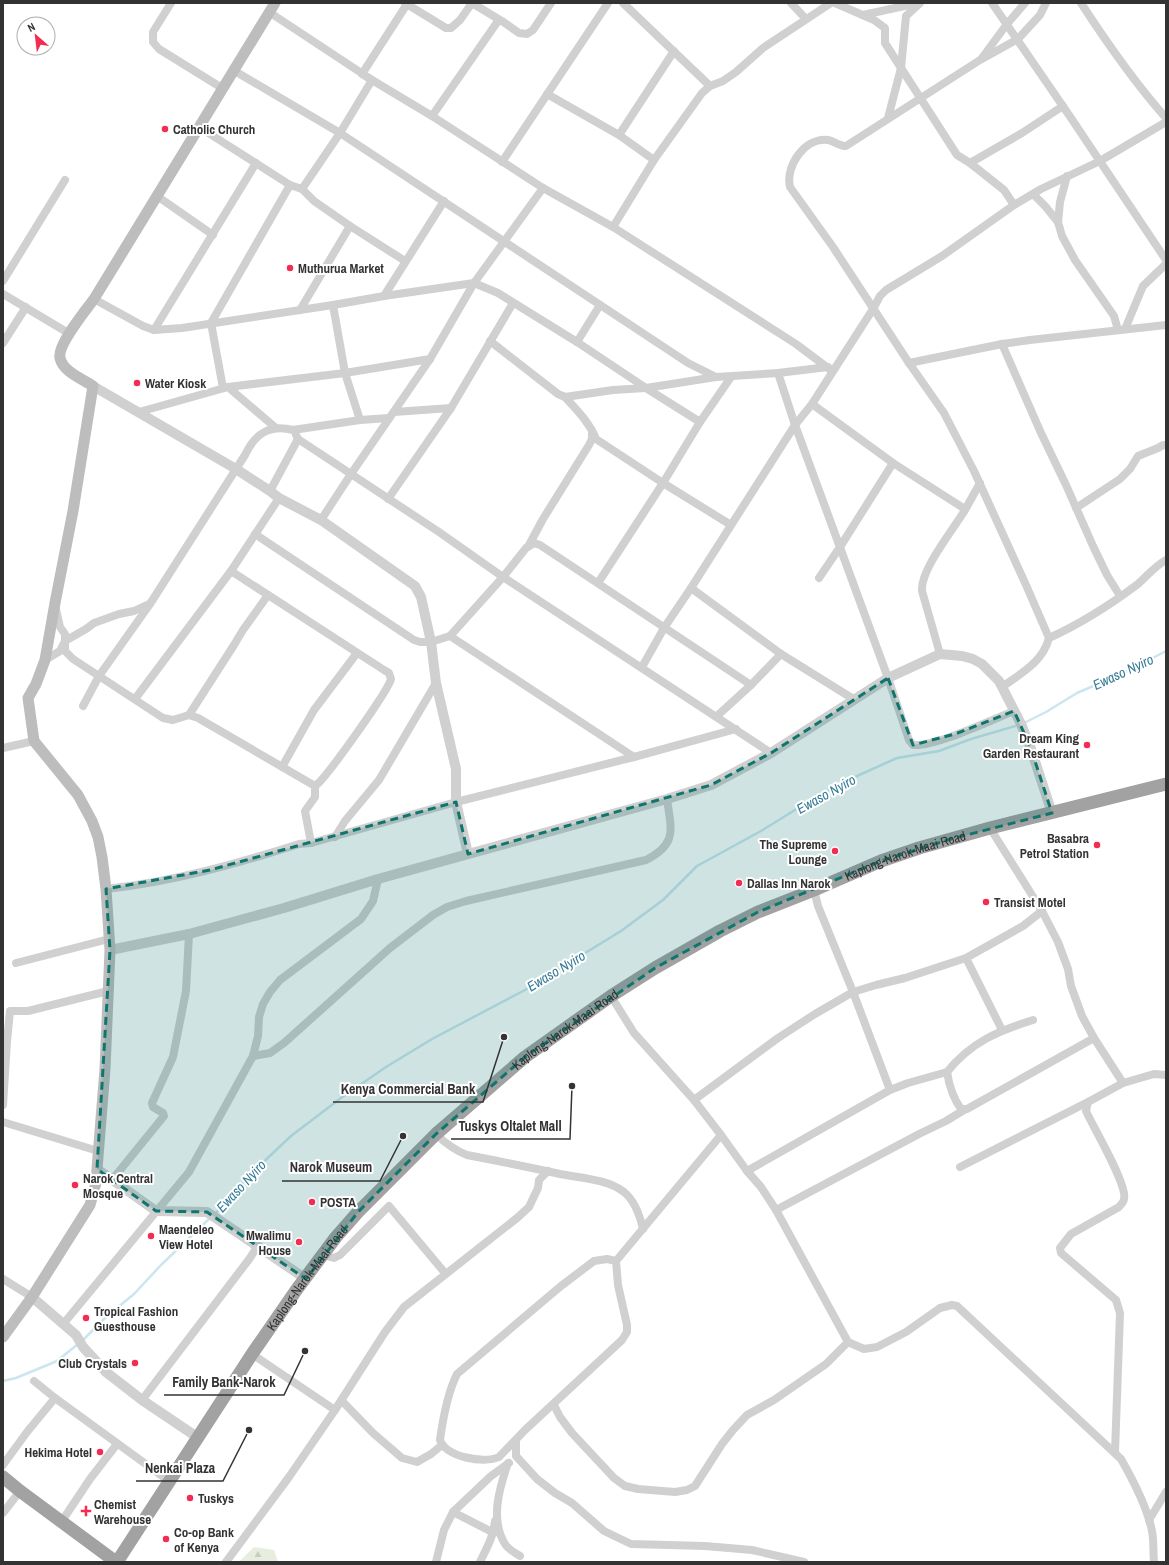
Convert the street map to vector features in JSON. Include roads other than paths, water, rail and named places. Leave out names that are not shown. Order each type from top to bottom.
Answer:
[{"type":"highway","name":"Kaplong-Narok-Maai Road","points":[[117,1562],[252,1354],[323,1255],[358,1212],[436,1134],[525,1057],[611,996],[655,968],[720,931],[758,912],[881,861],[919,848],[990,828],[1166,784]]},
{"type":"highway","points":[[3,1477],[117,1562]]},
{"type":"main road","points":[[3,1337],[32,1297],[90,1205],[96,1183],[105,1069],[109,944],[106,889],[98,837],[92,821],[78,795],[34,741],[28,698],[36,684],[45,660],[54,603],[73,511],[93,386],[71,372],[64,364],[60,358],[62,347],[94,299],[272,8]]},
{"type":"street","points":[[171,3],[153,32],[152,42],[159,49],[222,88]]},
{"type":"street","points":[[551,3],[533,30],[527,34],[520,32],[472,3],[460,20],[451,28],[446,28],[406,4],[362,74],[432,116],[543,188],[613,227],[796,344],[830,369]]},
{"type":"street","points":[[502,162],[608,3]]},
{"type":"street","points":[[623,3],[710,86]]},
{"type":"street","points":[[791,3],[806,19]]},
{"type":"street","points":[[613,227],[654,160],[697,100],[710,86],[723,81],[736,72],[763,48],[831,3]]},
{"type":"street","points":[[835,3],[874,20],[885,28],[885,43],[957,155],[970,163],[1004,190],[1014,205]]},
{"type":"street","points":[[862,16],[920,3]]},
{"type":"street","points":[[888,118],[901,68],[906,16],[920,3]]},
{"type":"street","points":[[992,3],[1018,39],[1166,260]]},
{"type":"street","points":[[980,60],[1006,24],[1025,3]]},
{"type":"street","points":[[1002,687],[1030,667],[1043,652],[1048,638],[980,483],[944,413],[909,364],[833,247],[790,187],[788,178],[793,164],[808,144],[829,140],[841,146],[846,146],[980,60],[1018,39],[1040,16],[1046,3]]},
{"type":"street","points":[[1081,3],[1112,49],[1166,118]]},
{"type":"street","points":[[272,8],[372,80]]},
{"type":"street","points":[[432,116],[500,20]]},
{"type":"street","points":[[619,134],[674,51]]},
{"type":"street","points":[[233,70],[340,133],[688,363],[716,377]]},
{"type":"street","points":[[302,189],[311,178],[340,133],[372,80]]},
{"type":"street","points":[[547,94],[619,134],[654,160]]},
{"type":"street","points":[[970,163],[1022,133],[1063,106]]},
{"type":"street","points":[[642,667],[664,628],[795,425],[812,404],[830,369],[880,296],[886,290],[942,256],[1014,205],[1067,176],[1100,161],[1166,122]]},
{"type":"street","points":[[199,128],[290,185],[302,189],[314,201],[350,226],[406,261]]},
{"type":"street","points":[[154,330],[256,163]]},
{"type":"street","points":[[1058,222],[1060,202],[1067,176]]},
{"type":"street","points":[[3,281],[65,180]]},
{"type":"street","points":[[276,428],[225,387],[211,323],[290,185]]},
{"type":"street","points":[[321,520],[430,359],[474,283],[543,188]]},
{"type":"street","points":[[1033,194],[1046,206],[1058,222],[1062,236],[1075,260],[1122,330]]},
{"type":"street","points":[[157,196],[213,235]]},
{"type":"street","points":[[384,296],[444,201]]},
{"type":"street","points":[[300,310],[350,226]]},
{"type":"street","points":[[1122,330],[1143,286],[1166,264]]},
{"type":"street","points":[[94,299],[143,326],[154,330],[182,328],[474,283],[498,293],[577,342],[700,422]]},
{"type":"street","points":[[3,294],[70,334]]},
{"type":"street","points":[[388,499],[451,408],[514,303]]},
{"type":"street","points":[[333,305],[345,373],[360,420]]},
{"type":"street","points":[[577,342],[600,305]]},
{"type":"street","points":[[3,343],[26,307]]},
{"type":"street","points":[[909,364],[1002,344],[1166,325]]},
{"type":"street","points":[[490,341],[558,394],[565,397],[583,417],[596,438],[663,483],[731,525]]},
{"type":"street","points":[[1002,344],[1041,433],[1107,575],[1120,596]]},
{"type":"street","points":[[139,412],[225,387],[345,373],[430,359]]},
{"type":"street","points":[[565,397],[613,390],[646,388],[716,377],[830,369]]},
{"type":"street","points":[[778,373],[795,425],[888,678],[908,740],[913,745],[920,746],[1014,711]]},
{"type":"street","points":[[598,583],[663,483],[700,422],[731,377]]},
{"type":"street","points":[[93,386],[236,469],[279,498],[321,520],[415,586],[422,597],[431,642],[436,683],[456,769],[456,802],[468,854]]},
{"type":"street","points":[[812,404],[893,463],[965,509]]},
{"type":"street","points":[[84,706],[99,676],[150,604],[245,455],[251,443],[257,436],[276,428],[293,430],[391,415],[451,408]]},
{"type":"street","points":[[293,430],[298,439],[439,532],[503,577],[771,752]]},
{"type":"street","points":[[255,534],[414,640],[420,642],[431,642],[450,636],[503,577],[529,545],[543,519],[589,445],[592,439],[592,430]]},
{"type":"street","points":[[270,491],[298,439]]},
{"type":"street","points":[[1076,508],[1120,479],[1130,469],[1138,456],[1166,445]]},
{"type":"street","points":[[819,578],[840,548],[893,463]]},
{"type":"street","points":[[940,654],[926,608],[922,586],[929,566],[980,483]]},
{"type":"street","points":[[135,699],[231,571],[279,498]]},
{"type":"street","points":[[529,545],[534,543],[540,545],[751,685]]},
{"type":"street","points":[[1048,638],[1071,628],[1120,596],[1138,584],[1166,560]]},
{"type":"street","points":[[231,571],[389,673],[390,681],[382,695],[327,774],[315,786]]},
{"type":"street","points":[[691,588],[781,654],[854,700]]},
{"type":"street","points":[[189,715],[242,630],[268,595]]},
{"type":"street","points":[[54,603],[60,627],[65,634],[65,652],[68,656],[163,718],[173,720],[189,715],[198,718],[315,786]]},
{"type":"street","points":[[45,660],[60,651],[66,641],[86,630],[94,623],[119,614],[134,611],[150,604]]},
{"type":"street","points":[[450,636],[634,757]]},
{"type":"street","points":[[282,767],[314,710],[357,653]]},
{"type":"street","points":[[717,716],[751,685],[781,654]]},
{"type":"street","points":[[16,963],[109,944],[189,934],[284,908],[378,879],[667,799],[711,785],[771,752],[888,678],[940,654],[962,656],[973,659],[982,664],[999,681],[1030,746],[1052,813]]},
{"type":"street","points":[[335,836],[345,821],[379,780],[436,683]]},
{"type":"street","points":[[106,889],[202,872],[299,844],[311,843],[456,802],[634,757],[736,729]]},
{"type":"street","points":[[3,748],[34,741]]},
{"type":"street","points":[[311,843],[305,811],[315,798],[315,786]]},
{"type":"street","points":[[253,1056],[270,1053],[284,1043],[390,948],[433,915],[447,907],[466,901],[646,860],[653,856],[664,849],[670,837],[671,831],[667,799]]},
{"type":"street","points":[[990,828],[1042,911],[1058,942],[1068,969],[1071,986],[1077,1003],[1094,1038],[1123,1083]]},
{"type":"street","points":[[64,1323],[189,1172],[253,1056],[258,1036],[259,1017],[263,1004],[270,992],[280,980],[361,919],[373,901],[378,879]]},
{"type":"street","points":[[814,890],[826,928],[854,992],[890,1090]]},
{"type":"street","points":[[694,1100],[778,1038],[815,1014],[854,992],[912,976],[966,958],[1023,926],[1042,911]]},
{"type":"street","points":[[112,1180],[164,1116],[163,1113],[153,1107],[152,1103],[173,1057],[186,991],[189,934]]},
{"type":"street","points":[[966,958],[1002,1030]]},
{"type":"street","points":[[3,1106],[7,1041],[7,1010],[28,1011],[108,991]]},
{"type":"street","points":[[611,996],[634,1033],[694,1100],[722,1134],[747,1171],[761,1187],[776,1210],[848,1342],[864,1349],[877,1347],[906,1332],[940,1308],[952,1305],[957,1306],[1121,1459],[1131,1477],[1149,1520],[1152,1531],[1154,1562]]},
{"type":"street","points":[[747,1171],[890,1090],[908,1083],[947,1072],[957,1059],[966,1051],[1002,1030],[1033,1020]]},
{"type":"street","points":[[776,1210],[976,1105],[1094,1038]]},
{"type":"street","points":[[947,1072],[953,1095],[958,1106],[964,1110]]},
{"type":"street","points":[[960,1167],[1123,1083],[1154,1074],[1166,1075]]},
{"type":"street","points":[[1088,1102],[1086,1111],[1116,1172],[1125,1194],[1124,1201],[1119,1207],[1071,1234],[1060,1248],[1061,1253],[1116,1300],[1120,1313],[1115,1452]]},
{"type":"street","points":[[3,1122],[98,1151]]},
{"type":"street","points":[[436,1134],[448,1146],[457,1151],[616,1186],[625,1192],[633,1203],[640,1216],[643,1229]]},
{"type":"street","points":[[616,1261],[607,1259],[594,1261],[555,1291],[457,1374],[452,1384],[446,1406],[440,1440],[442,1445],[452,1452],[466,1457],[485,1460],[499,1457],[525,1430],[622,1340],[627,1332],[627,1324],[618,1285],[616,1261],[722,1134]]},
{"type":"street","points":[[97,1169],[156,1211],[207,1212],[306,1279]]},
{"type":"street","points":[[226,1562],[289,1477],[342,1401],[385,1332],[400,1311],[445,1273],[517,1218],[529,1206],[538,1188],[539,1180],[548,1171]]},
{"type":"street","points":[[323,1255],[334,1258],[340,1254],[389,1206],[445,1273]]},
{"type":"street","points":[[142,1400],[258,1246]]},
{"type":"street","points":[[3,1279],[32,1297],[64,1323],[76,1334],[83,1347],[106,1372],[142,1400],[197,1437]]},
{"type":"street","points":[[554,1404],[560,1417],[572,1434],[614,1478],[625,1486],[638,1489],[675,1492],[687,1490],[695,1486],[722,1444],[747,1415],[774,1400],[826,1364],[848,1342]]},
{"type":"street","points":[[252,1354],[335,1410]]},
{"type":"street","points":[[34,1382],[169,1481]]},
{"type":"street","points":[[3,1465],[54,1398]]},
{"type":"street","points":[[342,1401],[373,1433],[402,1458],[417,1462],[431,1454],[442,1445]]},
{"type":"street","points":[[516,1441],[516,1456],[537,1479],[555,1493],[572,1503],[604,1531],[630,1544],[705,1546],[752,1550],[804,1562]]},
{"type":"street","points":[[62,1521],[90,1479],[117,1444]]},
{"type":"street","points":[[436,1562],[444,1530],[453,1512],[491,1476],[516,1456]]},
{"type":"street","points":[[480,1562],[494,1533],[502,1482],[509,1463]]},
{"type":"street","points":[[3,1513],[20,1491]]},
{"type":"street","points":[[1149,1520],[1166,1492]]},
{"type":"street","points":[[453,1512],[494,1533]]},
{"type":"street","points":[[496,1514],[500,1534],[506,1546],[520,1556]]},
{"type":"waterway","name":"Ewaso Nyiro","points":[[1024,723],[1046,712],[1077,693],[1130,670],[1166,651]]},
{"type":"waterway","name":"Ewaso Nyiro","points":[[215,1214],[256,1169],[291,1136],[341,1098],[386,1067],[432,1039],[525,990],[621,931],[663,900],[697,866],[761,831],[846,781],[897,758],[939,751],[971,739],[1019,725]]},
{"type":"waterway","name":"Ewaso Nyiro","points":[[82,1341],[106,1317],[134,1294],[161,1265],[211,1217]]},
{"type":"waterway","name":"Ewaso Nyiro","points":[[3,1381],[16,1378],[57,1361],[78,1344]]},
{"type":"place","name":"Catholic Church","points":[[165,129]]},
{"type":"place","name":"Muthurua Market","points":[[290,268]]},
{"type":"place","name":"Water Kiosk","points":[[137,383]]},
{"type":"place","name":"Dream King Garden Restaurant","points":[[1087,745]]},
{"type":"place","name":"Basabra Petrol Station","points":[[1097,845]]},
{"type":"place","name":"The Supreme Lounge","points":[[835,851]]},
{"type":"place","name":"Dallas Inn Narok","points":[[739,883]]},
{"type":"place","name":"Transist Motel","points":[[986,902]]},
{"type":"place","name":"Kenya Commercial Bank","points":[[504,1037]]},
{"type":"place","name":"Tuskys Oltalet Mall","points":[[572,1086]]},
{"type":"place","name":"Narok Museum","points":[[403,1136]]},
{"type":"place","name":"Narok Central Mosque","points":[[75,1185]]},
{"type":"place","name":"POSTA","points":[[312,1202]]},
{"type":"place","name":"Maendeleo View Hotel","points":[[151,1236]]},
{"type":"place","name":"Mwalimu House","points":[[299,1242]]},
{"type":"place","name":"Tropical Fashion Guesthouse","points":[[86,1318]]},
{"type":"place","name":"Family Bank-Narok","points":[[305,1351]]},
{"type":"place","name":"Club Crystals","points":[[135,1363]]},
{"type":"place","name":"Nenkai Plaza","points":[[249,1430]]},
{"type":"place","name":"Hekima Hotel","points":[[100,1452]]},
{"type":"place","name":"Tuskys","points":[[190,1498]]},
{"type":"place","name":"Chemist Warehouse","points":[[86,1511]]},
{"type":"place","name":"Co-op Bank of Kenya","points":[[166,1539]]}]
